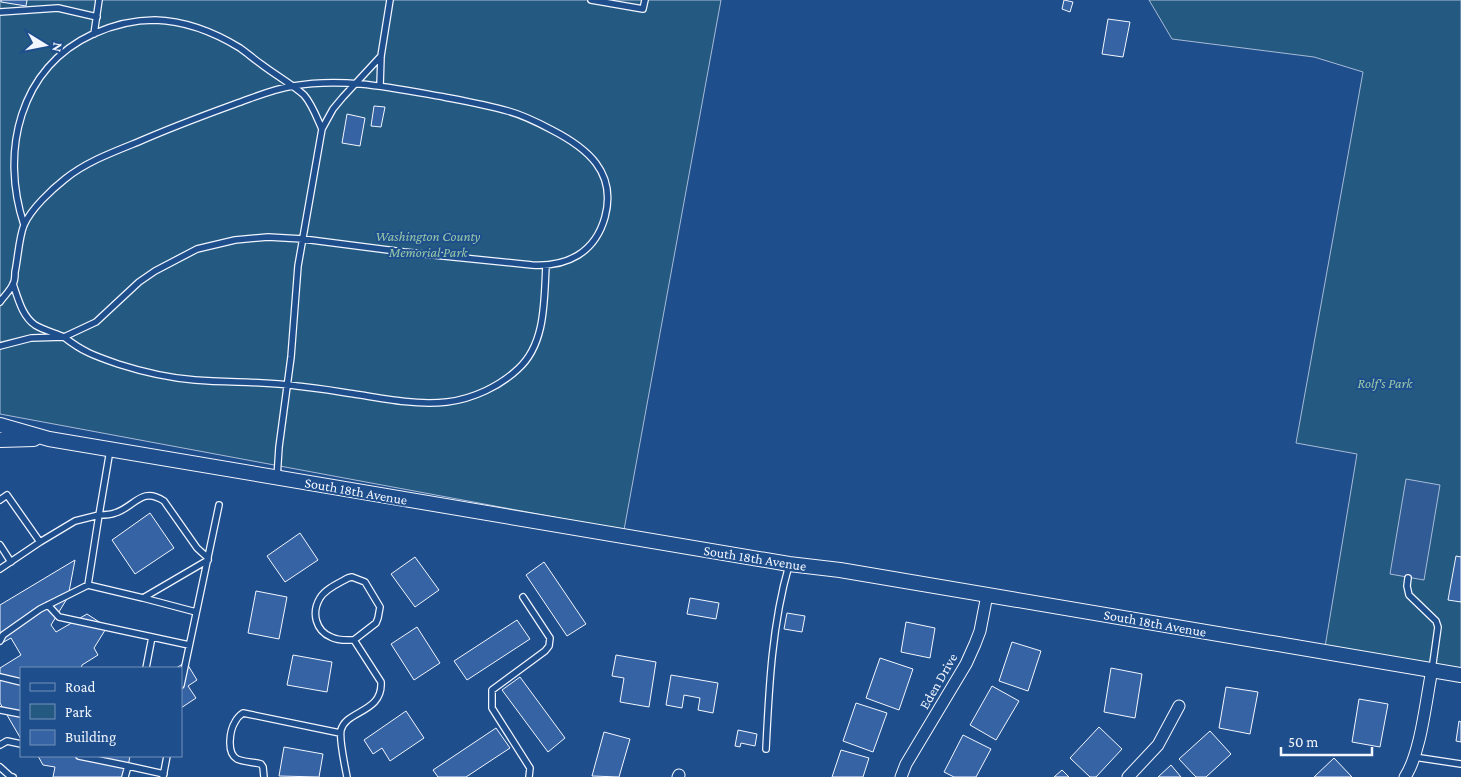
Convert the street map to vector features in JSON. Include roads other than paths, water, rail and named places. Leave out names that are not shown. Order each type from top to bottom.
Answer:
[{"type":"street","name":"South 18th Avenue","points":[[0,425],[49,439],[1461,675]]},
{"type":"street","name":"South 18th Avenue","points":[[0,440],[49,439]]},
{"type":"street","name":"Eden Drive","points":[[900,777],[966,664],[980,631],[987,595]]},
{"type":"street","points":[[1405,777],[1411,768],[1420,737],[1432,670]]},
{"type":"street","points":[[1128,777],[1158,744],[1179,706]]},
{"type":"lane","points":[[94,34],[100,0]]},
{"type":"lane","points":[[380,86],[381,56],[390,0]]},
{"type":"lane","points":[[591,0],[643,9],[645,0]]},
{"type":"lane","points":[[0,12],[58,8],[97,17]]},
{"type":"lane","points":[[24,225],[17,209],[10,176],[11,144],[18,113],[42,73],[66,50],[110,26],[156,20],[181,23],[206,30],[241,49],[305,96],[322,128]]},
{"type":"lane","points":[[277,478],[298,266],[322,128],[333,109],[381,56]]},
{"type":"lane","points":[[0,302],[13,284],[24,225],[33,211],[65,179],[92,162],[115,151],[268,91],[291,86],[336,82],[356,83],[507,110],[528,118],[577,144],[589,154],[604,176],[606,213],[602,228],[584,252],[559,264],[546,266],[404,252],[303,239],[268,237],[235,240],[198,249],[155,271],[139,282],[96,322],[64,337],[31,338],[0,346]]},
{"type":"lane","points":[[13,284],[24,312],[37,326],[64,337],[91,355],[146,372],[194,380],[287,384],[406,403],[450,402],[481,393],[506,379],[529,358],[539,333],[544,305],[546,266]]},
{"type":"lane","points":[[88,585],[110,449]]},
{"type":"lane","points":[[0,500],[7,495],[40,542]]},
{"type":"lane","points":[[0,569],[76,521],[116,513],[145,496],[158,497],[164,501],[197,548],[208,559]]},
{"type":"lane","points":[[182,681],[219,505]]},
{"type":"lane","points":[[0,545],[11,562]]},
{"type":"lane","points":[[143,598],[208,559]]},
{"type":"lane","points":[[766,749],[773,647],[789,564]]},
{"type":"lane","points":[[348,578],[366,582],[380,607],[376,623],[354,640],[332,638],[320,630],[316,615],[320,598],[348,578]]},
{"type":"lane","points":[[1408,578],[1409,595],[1436,620],[1438,627],[1432,670]]},
{"type":"lane","points":[[0,641],[3,635],[40,609],[88,585],[196,612]]},
{"type":"lane","points":[[523,596],[550,638],[549,646],[546,651],[492,690],[491,699],[492,708],[530,768],[529,777]]},
{"type":"lane","points":[[48,605],[59,618],[190,645]]},
{"type":"lane","points":[[146,667],[152,637]]},
{"type":"lane","points":[[347,777],[340,733],[342,725],[378,700],[381,689],[381,682],[354,640]]},
{"type":"lane","points":[[0,677],[20,682]]},
{"type":"lane","points":[[0,710],[20,714]]},
{"type":"lane","points":[[264,777],[264,767],[261,764],[236,759],[230,748],[233,725],[236,719],[243,713],[340,733]]},
{"type":"lane","points":[[0,745],[7,741],[20,744]]},
{"type":"lane","points":[[84,757],[128,766],[163,776],[167,757]]},
{"type":"lane","points":[[1414,757],[1461,764]]},
{"type":"lane","points":[[0,766],[11,777]]},
{"type":"lane","points":[[125,777],[128,766]]},
{"type":"park label","name":"Washington County Memorial Park","points":[[428,244]]},
{"type":"park label","name":"Rolf's Park","points":[[1385,383]]}]
